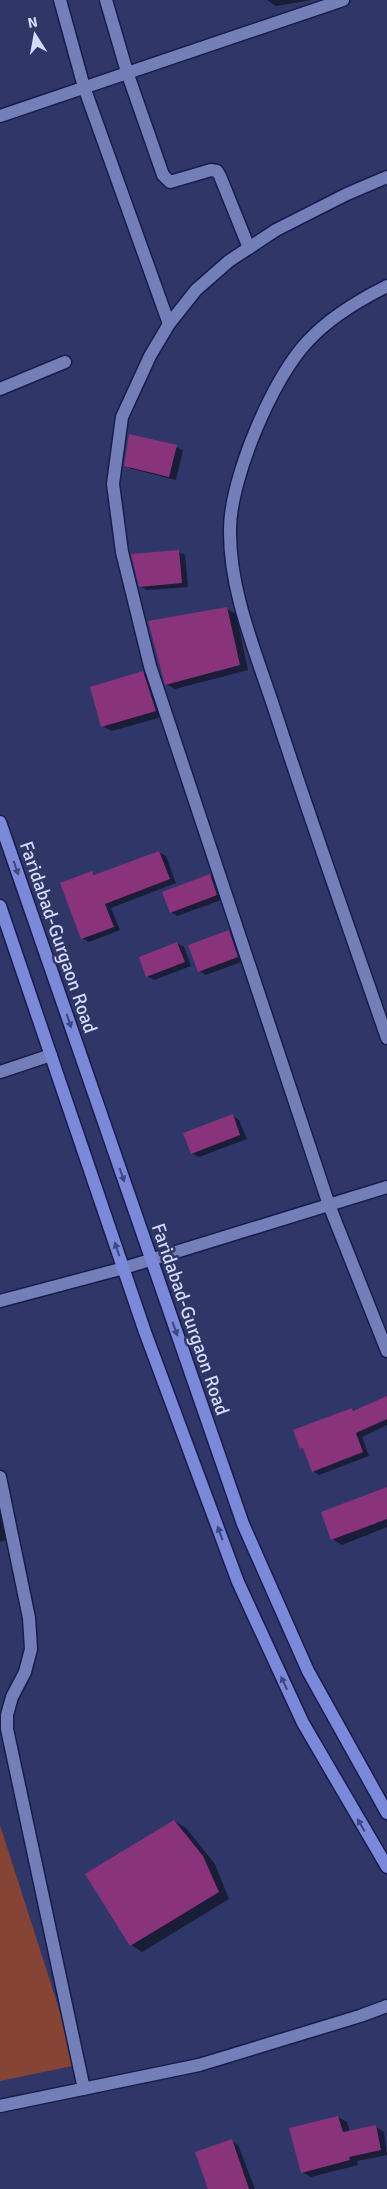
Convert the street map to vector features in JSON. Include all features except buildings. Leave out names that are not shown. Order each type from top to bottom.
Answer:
[{"type":"main road","name":"Faridabad-Gurgaon Road","points":[[0,822],[243,1524],[308,1671],[387,1813]]},
{"type":"main road","points":[[0,906],[145,1332],[238,1582],[303,1723],[387,1867]]},
{"type":"street","points":[[60,0],[84,87],[169,324]]},
{"type":"street","points":[[106,0],[127,72],[163,175],[170,182],[212,170],[217,172],[249,248]]},
{"type":"street","points":[[0,116],[343,0]]},
{"type":"street","points":[[387,177],[347,194],[276,230],[230,261],[196,290],[169,324],[150,356],[122,417],[113,484],[122,552],[150,666],[329,1205],[387,1351]]},
{"type":"street","points":[[387,286],[330,320],[307,342],[288,368],[259,424],[243,464],[231,508],[230,531],[232,563],[244,615],[387,1038]]},
{"type":"street","points":[[0,389],[65,362]]},
{"type":"street","points":[[0,1072],[51,1055]]},
{"type":"street","points":[[0,1301],[124,1268],[387,1187]]},
{"type":"street","points":[[0,1477],[29,1618],[31,1648],[24,1672],[12,1697],[7,1715],[6,1729],[84,2089]]},
{"type":"street","points":[[0,2106],[199,2065],[351,2019],[387,2006]]},
{"type":"shaded area","points":[[0,1825],[77,2065],[0,2081]]}]
